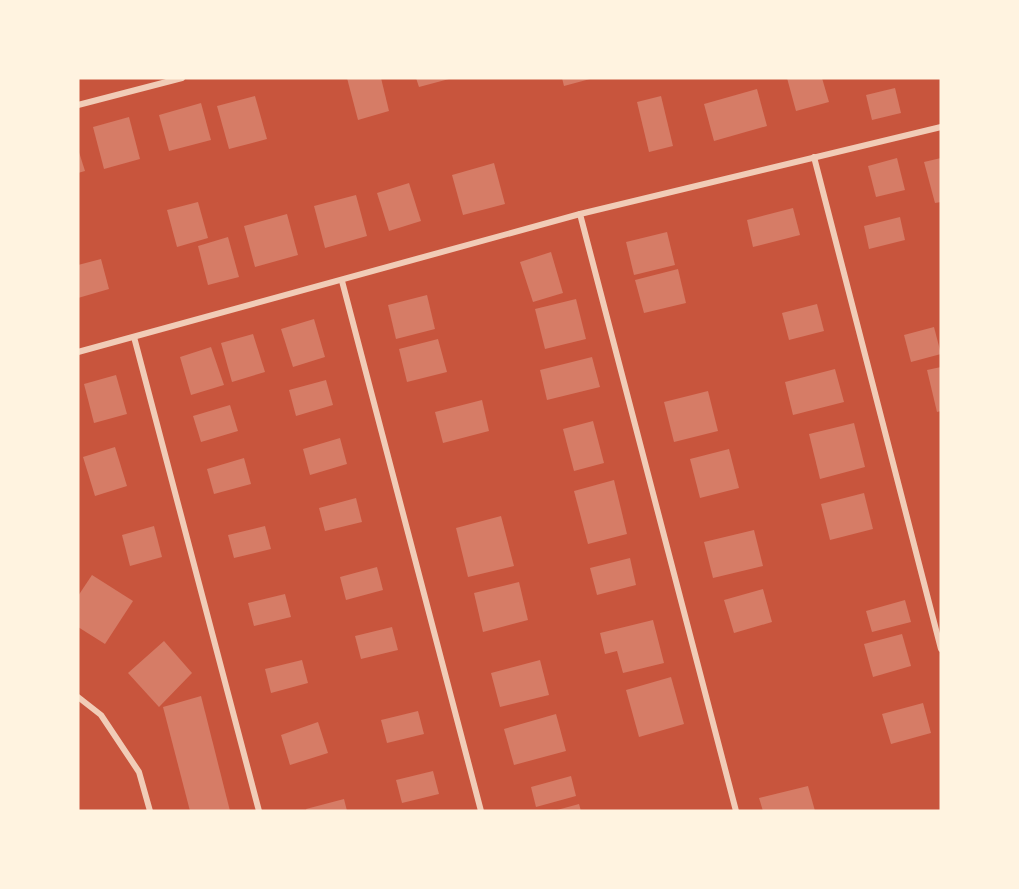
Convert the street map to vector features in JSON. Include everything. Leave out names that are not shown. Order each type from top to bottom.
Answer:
[{"type":"street","points":[[78,105],[182,78]]},
{"type":"street","points":[[78,352],[580,214],[941,127]]},
{"type":"street","points":[[814,157],[941,649]]},
{"type":"street","points":[[580,214],[736,811]]},
{"type":"street","points":[[342,280],[481,811]]},
{"type":"street","points":[[134,337],[259,811]]},
{"type":"street","points":[[78,697],[101,715],[139,772],[150,811]]},
{"type":"building","points":[[347,78],[381,78],[389,111],[358,120]]},
{"type":"building","points":[[416,78],[449,78],[449,79],[419,87]]},
{"type":"building","points":[[562,78],[590,78],[590,79],[564,86]]},
{"type":"building","points":[[787,78],[822,78],[829,102],[796,111]]},
{"type":"building","points":[[895,88],[901,113],[872,120],[866,95]]},
{"type":"building","points":[[757,89],[767,126],[714,141],[704,104]]},
{"type":"building","points":[[255,96],[267,139],[229,149],[217,106]]},
{"type":"building","points":[[661,96],[673,146],[649,152],[637,102]]},
{"type":"building","points":[[201,103],[211,140],[169,151],[159,115]]},
{"type":"building","points":[[129,117],[140,159],[104,169],[93,127]]},
{"type":"building","points":[[78,149],[85,171],[78,173]]},
{"type":"building","points":[[897,158],[905,190],[876,197],[868,166]]},
{"type":"building","points":[[941,158],[941,202],[935,203],[924,162]]},
{"type":"building","points":[[494,163],[505,204],[463,215],[452,175]]},
{"type":"building","points":[[409,183],[421,221],[389,231],[377,193]]},
{"type":"building","points":[[356,195],[367,236],[325,248],[314,206]]},
{"type":"building","points":[[198,202],[208,238],[177,247],[167,210]]},
{"type":"building","points":[[793,208],[800,235],[753,247],[747,220]]},
{"type":"building","points":[[287,214],[298,255],[255,267],[244,226]]},
{"type":"building","points":[[900,217],[905,240],[869,249],[864,226]]},
{"type":"building","points":[[667,232],[675,265],[634,275],[626,242]]},
{"type":"building","points":[[228,237],[239,277],[208,285],[198,246]]},
{"type":"building","points":[[551,252],[563,293],[533,302],[520,262]]},
{"type":"building","points":[[101,259],[109,289],[78,298],[78,265]]},
{"type":"building","points":[[678,269],[686,303],[644,313],[635,280]]},
{"type":"building","points":[[427,295],[435,329],[396,339],[388,305]]},
{"type":"building","points":[[576,299],[586,339],[545,349],[535,309]]},
{"type":"building","points":[[817,304],[824,331],[789,340],[782,313]]},
{"type":"building","points":[[314,319],[325,357],[293,367],[281,329]]},
{"type":"building","points":[[934,327],[941,354],[911,362],[904,335]]},
{"type":"building","points":[[253,334],[265,372],[232,382],[221,343]]},
{"type":"building","points":[[438,339],[447,372],[407,382],[399,349]]},
{"type":"building","points":[[211,347],[224,385],[191,395],[180,357]]},
{"type":"building","points":[[592,357],[600,387],[547,400],[540,370]]},
{"type":"building","points":[[941,367],[941,411],[937,412],[927,370]]},
{"type":"building","points":[[835,369],[844,402],[793,415],[785,382]]},
{"type":"building","points":[[116,375],[127,414],[94,423],[84,384]]},
{"type":"building","points":[[326,380],[333,405],[296,416],[289,390]]},
{"type":"building","points":[[708,391],[718,431],[674,442],[664,402]]},
{"type":"building","points":[[482,400],[489,431],[443,443],[435,412]]},
{"type":"building","points":[[230,405],[238,431],[201,442],[193,416]]},
{"type":"building","points":[[593,421],[604,463],[574,471],[563,429]]},
{"type":"building","points":[[854,423],[865,467],[820,479],[809,434]]},
{"type":"building","points":[[340,438],[347,464],[310,475],[303,449]]},
{"type":"building","points":[[115,447],[127,486],[95,496],[83,457]]},
{"type":"building","points":[[729,449],[739,488],[700,498],[690,459]]},
{"type":"building","points":[[244,458],[251,484],[214,494],[207,469]]},
{"type":"building","points":[[614,480],[627,534],[588,544],[574,491]]},
{"type":"building","points":[[864,493],[873,529],[830,540],[821,504]]},
{"type":"building","points":[[356,498],[362,522],[325,531],[319,508]]},
{"type":"building","points":[[501,516],[514,566],[468,577],[456,528]]},
{"type":"building","points":[[154,526],[162,557],[130,566],[122,535]]},
{"type":"building","points":[[265,526],[271,549],[234,558],[228,535]]},
{"type":"building","points":[[754,530],[763,566],[713,578],[704,542]]},
{"type":"building","points":[[630,558],[636,585],[597,595],[590,568]]},
{"type":"building","points":[[377,567],[383,590],[346,600],[340,577]]},
{"type":"building","points":[[92,575],[133,601],[105,644],[78,627],[78,596]]},
{"type":"building","points":[[519,582],[528,620],[483,632],[474,593]]},
{"type":"building","points":[[763,589],[772,622],[734,633],[724,600]]},
{"type":"building","points":[[285,594],[291,617],[254,626],[248,603]]},
{"type":"building","points":[[905,600],[911,622],[872,632],[866,611]]},
{"type":"building","points":[[653,620],[664,663],[623,673],[617,651],[605,654],[600,633]]},
{"type":"building","points":[[392,627],[398,650],[361,659],[355,636]]},
{"type":"building","points":[[902,634],[911,666],[873,677],[864,644]]},
{"type":"building","points":[[164,641],[192,673],[159,707],[128,673]]},
{"type":"building","points":[[302,660],[308,683],[271,693],[265,669]]},
{"type":"building","points":[[540,660],[549,695],[500,707],[491,673]]},
{"type":"building","points":[[671,677],[684,724],[639,737],[626,690]]},
{"type":"building","points":[[201,696],[230,811],[190,811],[163,707]]},
{"type":"building","points":[[923,703],[931,733],[891,744],[882,714]]},
{"type":"building","points":[[418,711],[424,734],[387,743],[381,720]]},
{"type":"building","points":[[556,714],[566,751],[514,765],[504,729]]},
{"type":"building","points":[[318,722],[328,753],[290,765],[281,735]]},
{"type":"building","points":[[433,771],[439,794],[402,803],[396,780]]},
{"type":"building","points":[[571,776],[576,796],[536,807],[531,787]]},
{"type":"building","points":[[808,786],[815,811],[763,811],[759,798]]},
{"type":"building","points":[[344,799],[347,811],[307,811],[306,809]]},
{"type":"building","points":[[579,804],[581,811],[557,811],[557,810]]}]
